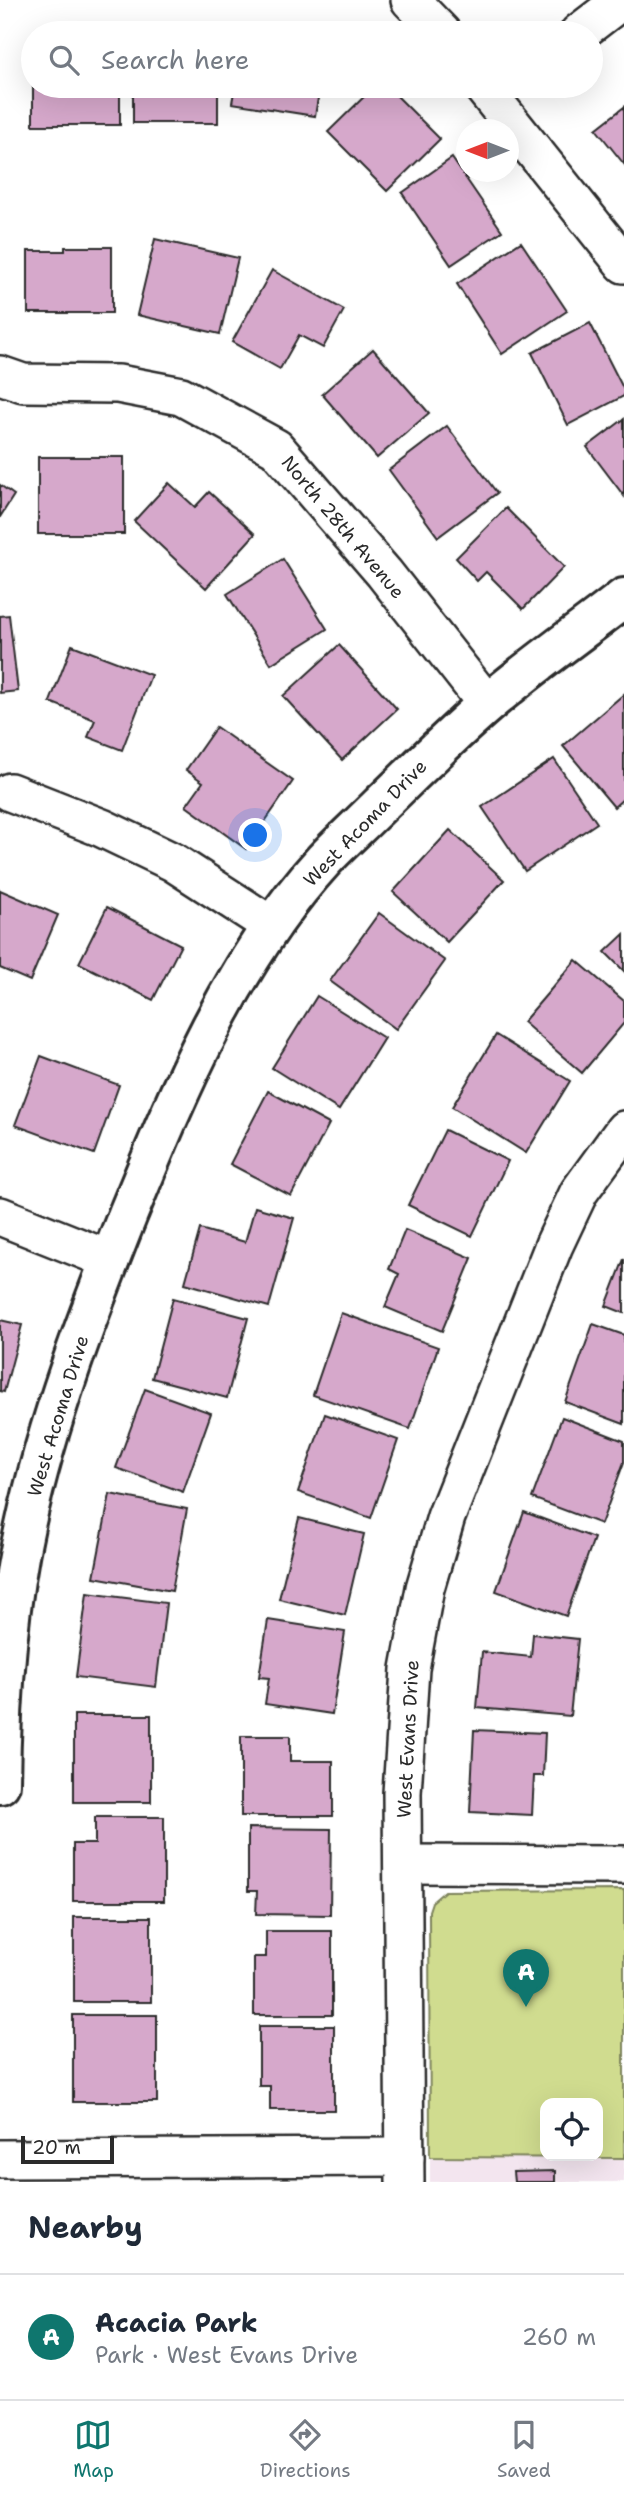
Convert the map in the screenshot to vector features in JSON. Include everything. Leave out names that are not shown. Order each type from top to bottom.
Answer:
[{"type":"street","points":[[410,0],[430,21]]},
{"type":"street","points":[[595,21],[618,3]]},
{"type":"street","points":[[501,98],[624,264]]},
{"type":"street","name":"North 28th Avenue","points":[[0,375],[23,383],[118,384],[181,396],[276,448],[376,563],[487,704]]},
{"type":"street","name":"West Acoma Drive","points":[[0,1784],[8,1640],[24,1530],[43,1452],[110,1260],[166,1120],[223,1003],[272,926],[323,861],[487,704],[624,598]]},
{"type":"street","points":[[10,792],[102,828],[173,862],[272,926]]},
{"type":"street","name":"West Evans Drive","points":[[405,2169],[402,1793],[410,1669],[425,1588],[446,1517],[554,1245],[579,1192],[624,1130]]},
{"type":"street","points":[[0,1216],[110,1260]]},
{"type":"street","points":[[403,1864],[624,1865]]},
{"type":"street","points":[[0,2159],[405,2169]]},
{"type":"shaded area","points":[[430,2157],[540,2158],[540,2161],[603,2161],[603,2158],[624,2158],[624,2182],[430,2182]]},
{"type":"green space","points":[[624,1890],[624,2158],[603,2158],[603,2098],[540,2098],[540,2158],[430,2157],[429,1911],[432,1902],[445,1891]]},
{"type":"building","points":[[33,98],[120,98],[120,125],[33,125]]},
{"type":"building","points":[[133,98],[218,98],[218,123],[133,123]]},
{"type":"building","points":[[233,98],[318,98],[315,116],[232,103]]},
{"type":"building","points":[[363,98],[399,98],[440,139],[387,191],[328,132]]},
{"type":"building","points":[[624,107],[624,164],[596,129]]},
{"type":"building","points":[[452,158],[456,164],[456,182],[468,182],[502,231],[451,265],[402,193]]},
{"type":"building","points":[[155,239],[238,258],[220,334],[137,315]]},
{"type":"building","points":[[521,242],[567,311],[502,354],[457,284]]},
{"type":"building","points":[[65,247],[112,247],[112,313],[28,313],[28,251],[65,251]]},
{"type":"building","points":[[272,270],[344,310],[323,348],[299,335],[280,369],[232,342]]},
{"type":"building","points":[[590,323],[624,390],[624,396],[568,425],[532,353]]},
{"type":"building","points":[[373,349],[429,413],[377,458],[322,394]]},
{"type":"building","points":[[624,419],[624,496],[587,447]]},
{"type":"building","points":[[447,426],[497,493],[438,537],[389,470]]},
{"type":"building","points":[[38,457],[124,457],[124,534],[38,534]]},
{"type":"building","points":[[169,483],[195,507],[209,492],[255,534],[206,588],[134,521]]},
{"type":"building","points":[[0,485],[14,495],[0,517]]},
{"type":"building","points":[[506,508],[564,567],[523,609],[486,572],[477,581],[456,558]]},
{"type":"building","points":[[283,559],[327,629],[271,664],[227,594]]},
{"type":"building","points":[[9,615],[18,691],[0,693],[0,616]]},
{"type":"building","points":[[72,645],[151,675],[122,750],[88,737],[95,720],[50,702]]},
{"type":"building","points":[[339,645],[397,709],[342,760],[283,696]]},
{"type":"building","points":[[624,694],[624,798],[614,807],[563,746]]},
{"type":"building","points":[[216,727],[293,781],[246,849],[186,806],[203,782],[186,770]]},
{"type":"building","points":[[554,759],[597,823],[525,871],[482,807]]},
{"type":"building","points":[[450,830],[504,880],[447,942],[393,892]]},
{"type":"building","points":[[0,890],[58,915],[30,981],[0,968]]},
{"type":"building","points":[[107,907],[181,945],[153,1000],[79,963]]},
{"type":"building","points":[[379,913],[445,961],[396,1029],[330,981]]},
{"type":"building","points":[[624,934],[624,971],[605,952]]},
{"type":"building","points":[[576,960],[624,1001],[624,1023],[582,1073],[523,1022]]},
{"type":"building","points":[[317,996],[384,1038],[339,1110],[272,1068]]},
{"type":"building","points":[[496,1035],[570,1081],[526,1153],[452,1107]]},
{"type":"building","points":[[41,1056],[119,1085],[94,1154],[15,1125]]},
{"type":"building","points":[[268,1091],[329,1124],[291,1196],[230,1164]]},
{"type":"building","points":[[445,1130],[508,1161],[472,1236],[408,1205]]},
{"type":"building","points":[[255,1207],[294,1218],[269,1307],[185,1283],[200,1229],[245,1242]]},
{"type":"building","points":[[405,1230],[472,1258],[442,1331],[385,1307],[399,1274],[389,1269]]},
{"type":"building","points":[[624,1259],[624,1313],[606,1306]]},
{"type":"building","points":[[173,1298],[248,1318],[227,1398],[152,1378]]},
{"type":"building","points":[[341,1313],[438,1347],[410,1429],[313,1395]]},
{"type":"building","points":[[0,1320],[22,1325],[4,1392],[0,1391]]},
{"type":"building","points":[[593,1324],[624,1335],[624,1424],[565,1402]]},
{"type":"building","points":[[145,1389],[211,1413],[183,1492],[116,1468]]},
{"type":"building","points":[[325,1414],[398,1440],[371,1518],[298,1492]]},
{"type":"building","points":[[562,1417],[624,1441],[624,1462],[601,1524],[532,1498]]},
{"type":"building","points":[[110,1494],[187,1509],[172,1591],[94,1577]]},
{"type":"building","points":[[524,1512],[594,1538],[566,1616],[496,1591]]},
{"type":"building","points":[[299,1518],[364,1534],[345,1615],[279,1599]]},
{"type":"building","points":[[87,1593],[166,1603],[156,1687],[76,1677]]},
{"type":"building","points":[[268,1620],[345,1632],[332,1714],[265,1704],[269,1678],[259,1677]]},
{"type":"building","points":[[533,1634],[578,1639],[570,1716],[477,1708],[482,1652],[531,1657]]},
{"type":"building","points":[[74,1715],[151,1715],[151,1802],[74,1802]]},
{"type":"building","points":[[474,1730],[545,1733],[543,1776],[534,1776],[532,1815],[470,1812]]},
{"type":"building","points":[[241,1736],[290,1736],[290,1761],[333,1761],[333,1816],[241,1816]]},
{"type":"building","points":[[95,1817],[164,1817],[164,1901],[73,1901],[73,1844],[95,1844]]},
{"type":"building","points":[[248,1828],[331,1829],[330,1915],[256,1914],[257,1891],[248,1891]]},
{"type":"building","points":[[74,1917],[151,1917],[151,2002],[74,2002]]},
{"type":"building","points":[[266,1931],[332,1931],[332,2015],[254,2015],[254,1957],[266,1957]]},
{"type":"building","points":[[73,2015],[157,2015],[157,2102],[73,2102]]},
{"type":"building","points":[[259,2026],[334,2026],[334,2110],[270,2110],[270,2086],[259,2086]]},
{"type":"building","points":[[555,2171],[555,2182],[514,2182],[513,2172]]},
{"type":"place","name":"Acacia Park","points":[[526,2007]]}]
